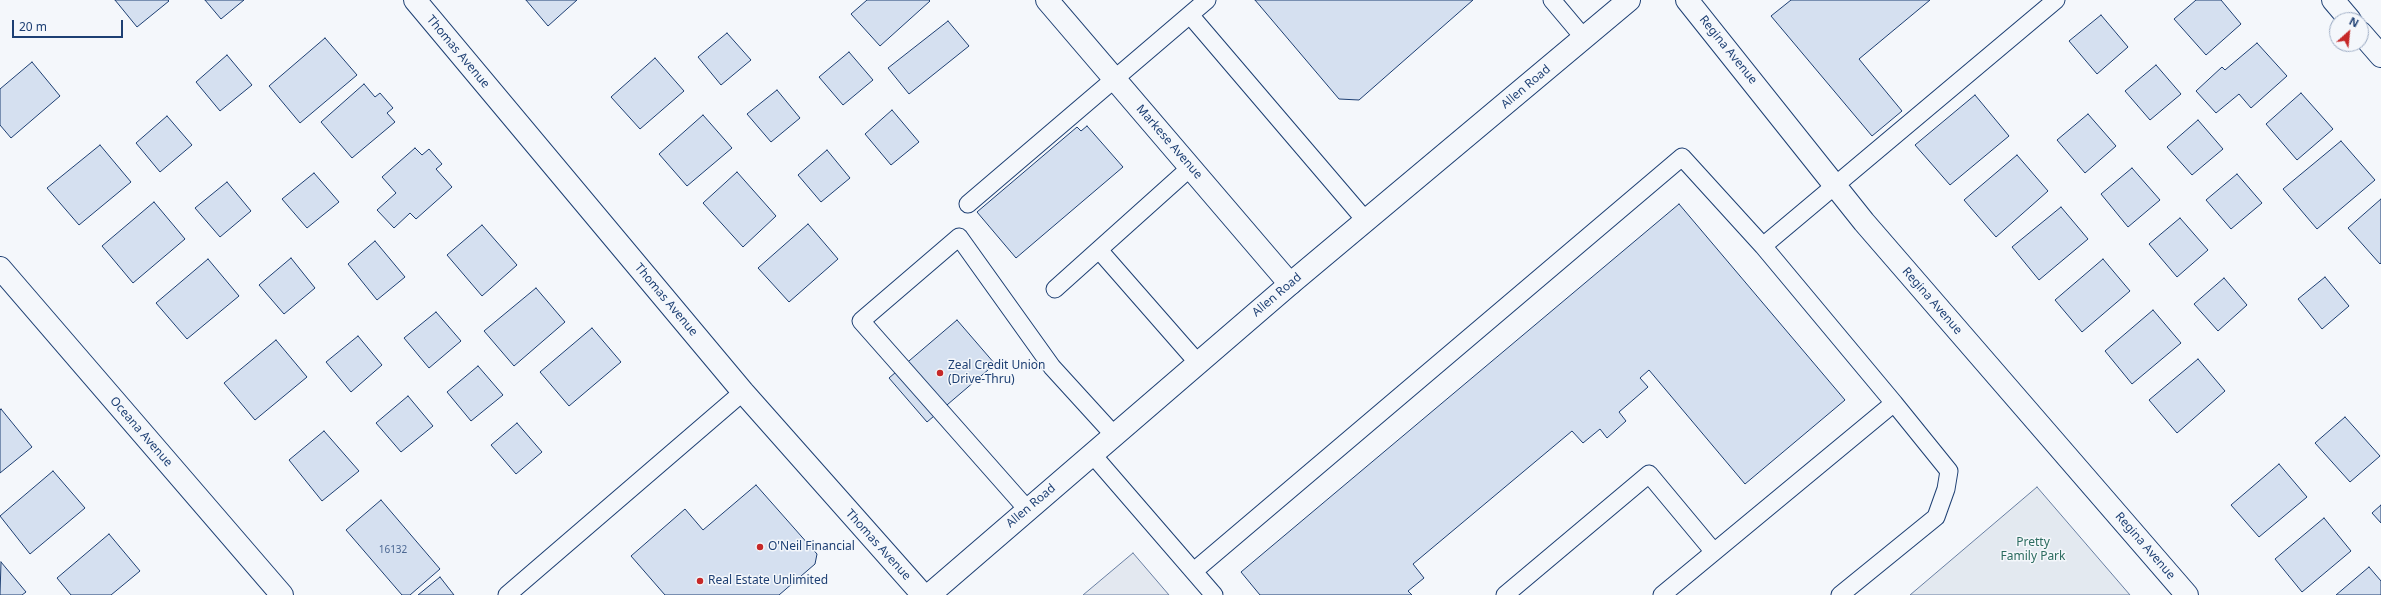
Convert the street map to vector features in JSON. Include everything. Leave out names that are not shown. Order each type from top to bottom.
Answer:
[{"type":"street","name":"Thomas Avenue","points":[[415,0],[743,392],[923,595]]},
{"type":"street","name":"Markese Avenue","points":[[1047,0],[1290,284]]},
{"type":"street","name":"Allen Road","points":[[929,595],[1114,434],[1290,284],[1630,0]]},
{"type":"street","name":"Regina Avenue","points":[[1687,0],[1864,222],[2187,595]]},
{"type":"street","points":[[2332,0],[2343,12]]},
{"type":"street","points":[[2369,42],[2381,56]]},
{"type":"street","name":"Oceana Avenue","points":[[0,268],[282,595]]},
{"type":"lane","points":[[968,204],[1207,0]]},
{"type":"lane","points":[[1552,0],[1584,38]]},
{"type":"lane","points":[[1763,246],[2056,0]]},
{"type":"lane","points":[[1190,15],[1366,220]]},
{"type":"lane","points":[[1194,571],[1682,157],[1763,246],[1949,471],[1946,489],[1936,517],[1840,595]]},
{"type":"lane","points":[[1056,289],[1191,167]]},
{"type":"lane","points":[[1027,509],[861,321],[959,237],[1052,367],[1114,434]]},
{"type":"lane","points":[[1099,250],[1198,363]]},
{"type":"lane","points":[[511,594],[743,392]]},
{"type":"lane","points":[[1662,595],[1894,403]]},
{"type":"lane","points":[[1092,454],[1214,595]]},
{"type":"lane","points":[[1505,595],[1649,474],[1714,552]]},
{"type":"green space","name":"Pretty Family Park","points":[[2037,487],[2130,595],[1910,595]]},
{"type":"shaded area","points":[[1133,553],[1169,595],[1083,595]]},
{"type":"building","points":[[115,0],[168,0],[169,1],[137,27]]},
{"type":"building","points":[[205,0],[244,0],[221,19]]},
{"type":"building","points":[[526,0],[577,0],[548,26]]},
{"type":"building","points":[[867,0],[930,1],[880,46],[851,14]]},
{"type":"building","points":[[1255,0],[1473,0],[1359,100],[1339,99]]},
{"type":"building","points":[[1791,0],[1930,0],[1859,59],[1902,111],[1872,136],[1771,16]]},
{"type":"building","points":[[2196,0],[2221,0],[2241,24],[2206,55],[2174,19]]},
{"type":"building","points":[[2101,15],[2128,47],[2097,74],[2069,41]]},
{"type":"building","points":[[948,21],[969,46],[909,94],[888,68]]},
{"type":"building","points":[[727,33],[751,60],[721,85],[698,57]]},
{"type":"building","points":[[325,38],[357,75],[300,123],[269,86]]},
{"type":"building","points":[[2257,43],[2287,76],[2251,108],[2239,94],[2216,113],[2196,91],[2222,67],[2225,70]]},
{"type":"building","points":[[849,52],[873,80],[843,105],[819,77]]},
{"type":"building","points":[[227,55],[252,85],[220,111],[196,82]]},
{"type":"building","points":[[655,58],[684,91],[640,129],[611,97]]},
{"type":"building","points":[[32,62],[60,96],[11,138],[0,125],[0,89]]},
{"type":"building","points":[[2156,65],[2181,94],[2150,120],[2125,91]]},
{"type":"building","points":[[364,84],[375,97],[380,93],[393,108],[387,113],[395,122],[352,158],[321,122]]},
{"type":"building","points":[[777,90],[800,118],[771,142],[747,114]]},
{"type":"building","points":[[2301,93],[2333,129],[2297,160],[2266,124]]},
{"type":"building","points":[[1975,95],[2009,136],[1950,185],[1915,145]]},
{"type":"building","points":[[892,110],[919,142],[891,165],[865,134]]},
{"type":"building","points":[[2088,114],[2116,146],[2085,173],[2057,140]]},
{"type":"building","points":[[703,115],[732,148],[687,186],[659,154]]},
{"type":"building","points":[[167,116],[192,145],[160,172],[136,143]]},
{"type":"building","points":[[2198,120],[2223,149],[2192,175],[2167,147]]},
{"type":"building","points":[[1087,126],[1123,167],[1016,258],[977,212],[1077,127],[1081,131]]},
{"type":"building","points":[[2341,141],[2375,180],[2317,229],[2283,189]]},
{"type":"building","points":[[100,145],[131,182],[79,225],[47,188]]},
{"type":"building","points":[[415,148],[422,155],[429,149],[442,164],[436,169],[452,187],[416,219],[410,213],[394,228],[377,210],[396,193],[382,177]]},
{"type":"building","points":[[827,150],[850,178],[821,202],[798,175]]},
{"type":"building","points":[[2017,155],[2048,191],[1996,237],[1964,200]]},
{"type":"building","points":[[2132,168],[2160,200],[2128,227],[2101,194]]},
{"type":"building","points":[[737,172],[776,216],[743,247],[703,203]]},
{"type":"building","points":[[314,173],[339,202],[307,228],[282,199]]},
{"type":"building","points":[[2237,174],[2262,203],[2231,229],[2206,200]]},
{"type":"building","points":[[227,182],[251,211],[220,237],[195,208]]},
{"type":"building","points":[[2381,199],[2381,263],[2380,264],[2348,228]]},
{"type":"building","points":[[154,202],[185,239],[133,283],[102,246]]},
{"type":"building","points":[[1679,204],[1845,400],[1745,484],[1649,370],[1640,378],[1648,387],[1619,412],[1626,421],[1607,438],[1600,429],[1583,443],[1572,431],[1413,564],[1424,578],[1408,591],[1412,595],[1260,595],[1241,572]]},
{"type":"building","points":[[2061,207],[2088,239],[2039,280],[2012,247]]},
{"type":"building","points":[[2180,218],[2208,250],[2177,277],[2149,244]]},
{"type":"building","points":[[808,224],[838,259],[789,302],[758,268]]},
{"type":"building","points":[[482,225],[517,265],[482,296],[447,255]]},
{"type":"building","points":[[375,241],[405,277],[377,300],[348,264]]},
{"type":"building","points":[[291,258],[315,288],[284,314],[259,285]]},
{"type":"building","points":[[208,259],[239,296],[187,339],[156,303]]},
{"type":"building","points":[[2103,259],[2130,291],[2082,332],[2055,300]]},
{"type":"building","points":[[2325,277],[2349,306],[2322,329],[2298,299]]},
{"type":"building","points":[[2224,278],[2247,305],[2218,331],[2194,304]]},
{"type":"building","points":[[536,288],[565,322],[514,366],[484,331]]},
{"type":"building","points":[[2153,310],[2181,343],[2132,384],[2105,351]]},
{"type":"building","points":[[436,312],[461,341],[429,368],[404,338]]},
{"type":"building","name":"Zeal Credit Union (Drive-Thru)","points":[[957,320],[995,364],[927,422],[889,378]]},
{"type":"building","points":[[592,328],[621,362],[569,406],[540,372]]},
{"type":"building","points":[[358,336],[382,365],[351,392],[326,362]]},
{"type":"building","points":[[276,340],[307,377],[255,420],[224,383]]},
{"type":"building","points":[[2198,359],[2225,391],[2177,433],[2149,400]]},
{"type":"building","points":[[478,366],[503,395],[471,421],[447,392]]},
{"type":"building","points":[[408,396],[433,426],[401,452],[376,423]]},
{"type":"building","points":[[1,409],[32,447],[0,473],[0,410]]},
{"type":"building","points":[[2345,417],[2380,456],[2350,482],[2315,443]]},
{"type":"building","points":[[517,423],[542,452],[516,474],[491,445]]},
{"type":"building","points":[[324,431],[359,471],[322,501],[289,460]]},
{"type":"building","points":[[2279,464],[2307,497],[2259,537],[2231,505]]},
{"type":"building","points":[[53,471],[85,508],[30,554],[0,516]]},
{"type":"building","points":[[756,485],[817,554],[815,564],[779,595],[665,595],[631,556],[685,509],[703,530]]},
{"type":"building","points":[[381,500],[440,569],[410,595],[402,595],[346,530]]},
{"type":"building","points":[[2381,505],[2381,523],[2372,513]]},
{"type":"building","points":[[2324,518],[2351,551],[2302,592],[2275,559]]},
{"type":"building","points":[[109,534],[140,571],[111,595],[71,595],[57,578]]},
{"type":"building","points":[[1,562],[26,592],[22,595],[0,595]]},
{"type":"building","points":[[2369,567],[2381,581],[2381,595],[2336,595]]},
{"type":"building","points":[[440,577],[454,595],[418,595]]},
{"type":"place","name":"Zeal Credit Union (Drive-Thru)","points":[[940,373]]},
{"type":"place","name":"O'Neil Financial","points":[[760,547]]},
{"type":"place","name":"Real Estate Unlimited","points":[[700,581]]}]
